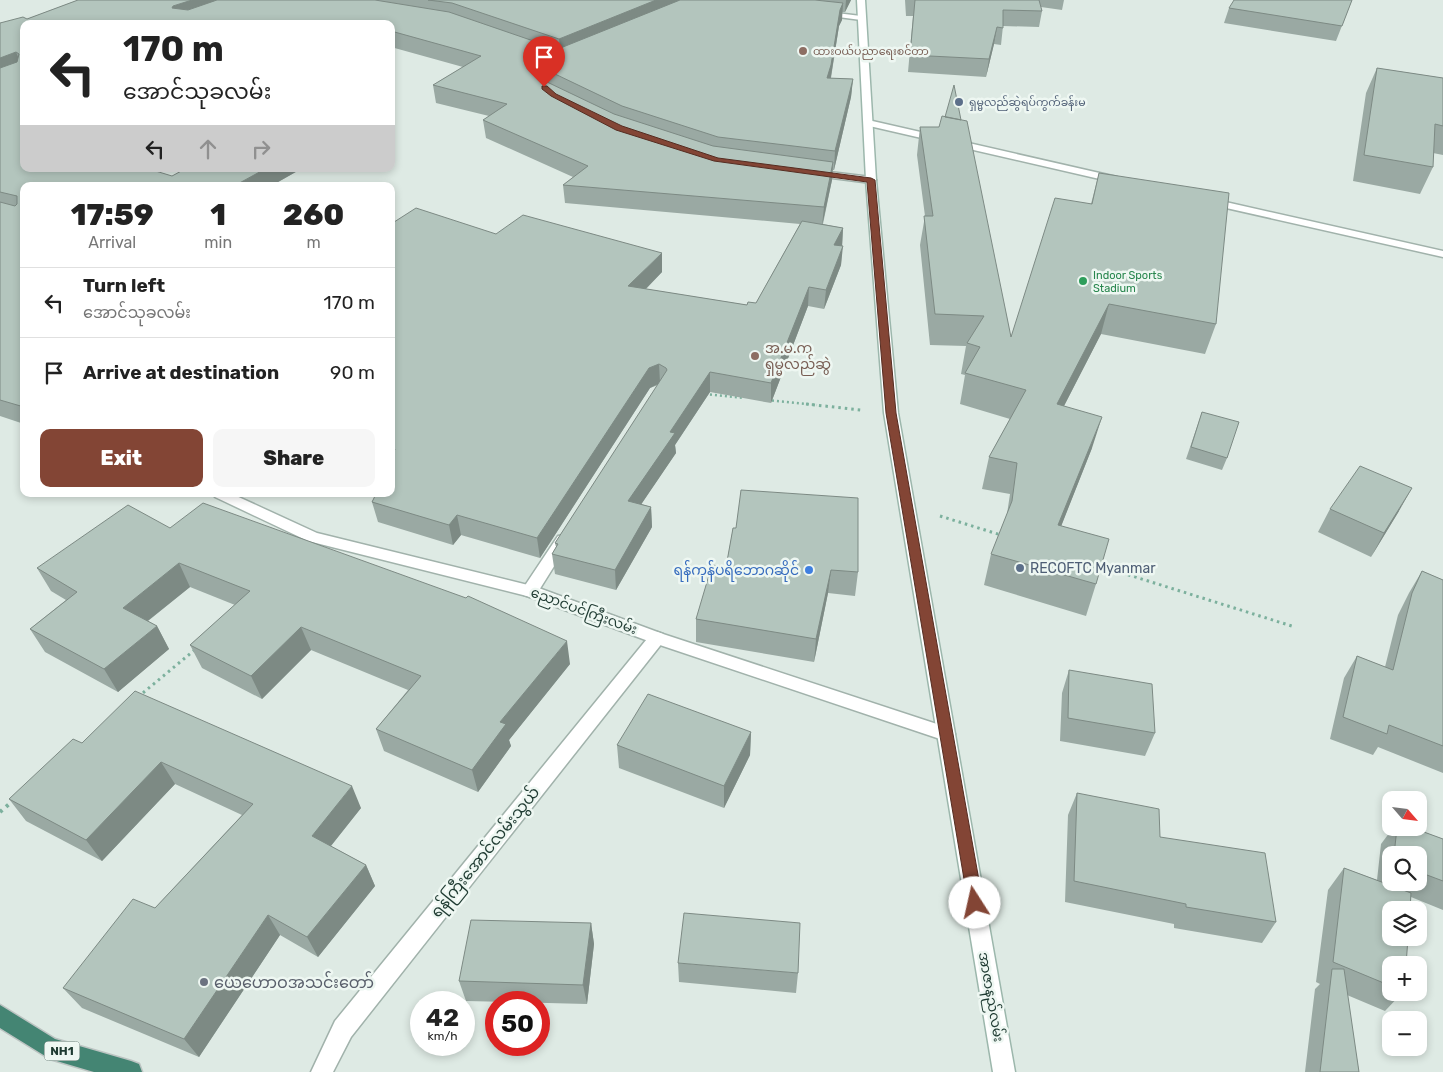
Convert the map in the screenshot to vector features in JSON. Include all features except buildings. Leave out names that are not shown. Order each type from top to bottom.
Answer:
[{"type":"highway","name":"NH1","points":[[0,1016],[50,1048],[131,1072]]},
{"type":"main road","name":"အာဇာနည်လမ်း","points":[[861,0],[871,180],[891,413],[1004,1072]]},
{"type":"main road","points":[[813,12],[861,18]]},
{"type":"main road","points":[[868,123],[1131,183]]},
{"type":"main road","points":[[804,171],[871,180]]},
{"type":"main road","points":[[1199,199],[1443,254]]},
{"type":"main road","name":"ညောင်ပင်ကြီးလမ်း","points":[[226,497],[313,537],[530,591],[657,638],[946,734]]},
{"type":"main road","points":[[530,591],[573,524]]},
{"type":"main road","name":"ရန်ကြီးအောင်လမ်းသွယ်","points":[[322,1072],[343,1029],[657,638]]},
{"type":"path","points":[[698,393],[746,398]]},
{"type":"path","points":[[765,400],[891,413]]},
{"type":"path","points":[[906,505],[1010,538]]},
{"type":"path","points":[[1096,564],[1295,627]]},
{"type":"path","points":[[137,698],[197,647]]},
{"type":"path","points":[[0,812],[15,799]]},
{"type":"place","name":"ထားဝယ်ပညာရေးစင်တာ","points":[[803,51]]},
{"type":"place","name":"ရှမ္မလည်ဆွဲရပ်ကွက်ခန်းမ","points":[[959,102]]},
{"type":"place","name":"Indoor Sports Stadium","points":[[1083,281]]},
{"type":"place","name":"အ.မ.က ရှမ္မလည်ဆွဲ","points":[[755,356]]},
{"type":"place","name":"RECOFTC Myanmar","points":[[1020,568]]},
{"type":"place","name":"ရန်ကုန်ပရိဘောဂဆိုင်","points":[[809,570]]},
{"type":"place","name":"ယေဟောဝအသင်းတော်","points":[[204,982]]},
{"type":"route","points":[[544,87],[553,95],[619,128],[717,160],[871,180],[891,413],[975,903]]}]
